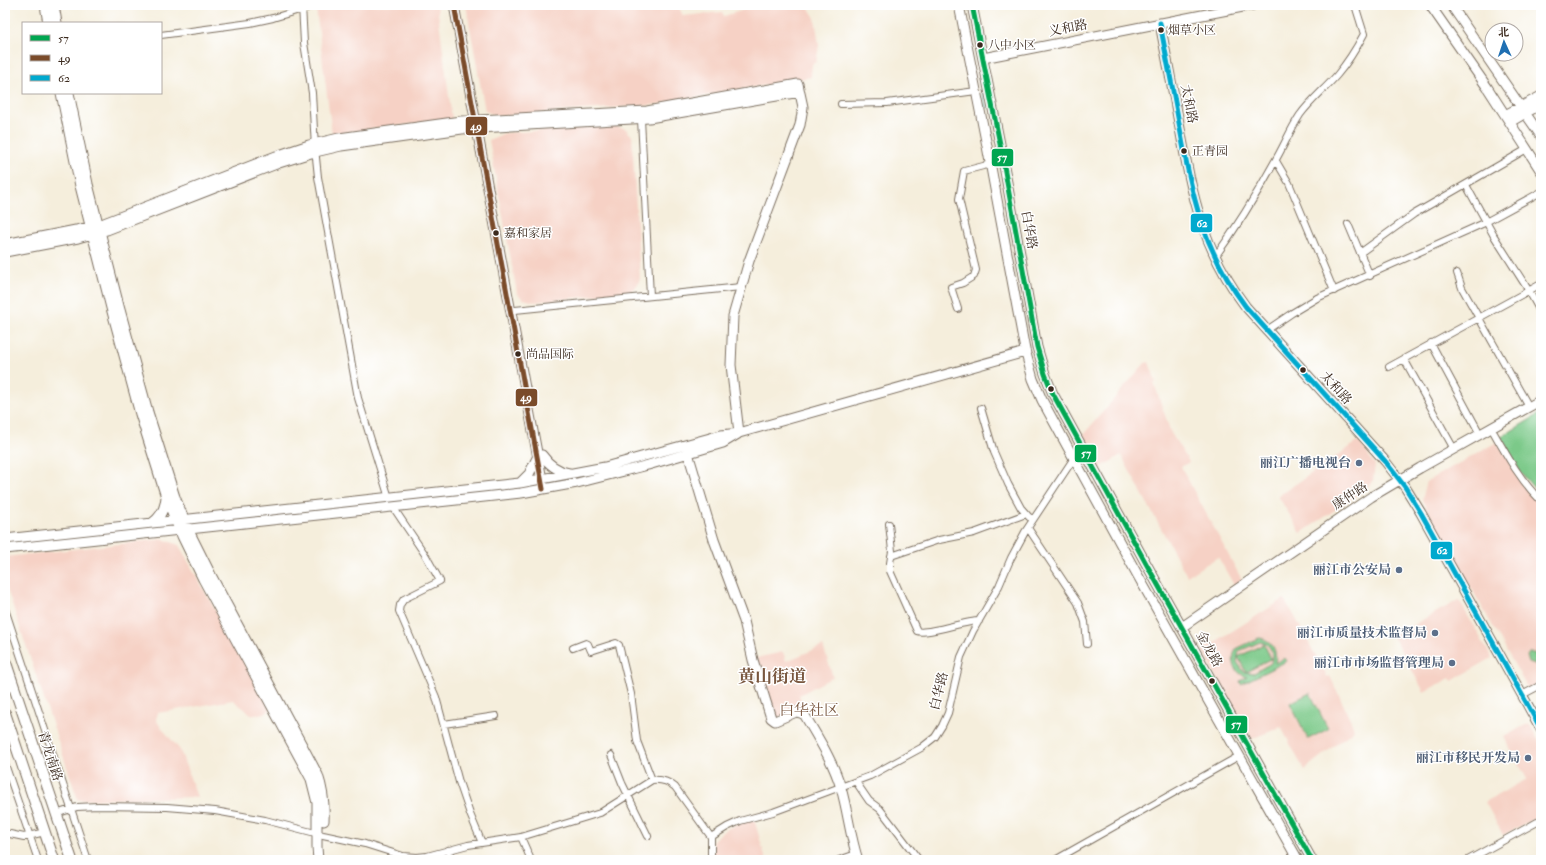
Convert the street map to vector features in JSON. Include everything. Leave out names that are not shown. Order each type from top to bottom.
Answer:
[{"type":"main road","name":"青龙南路","points":[[5,660],[72,860]]},
{"type":"main road","points":[[5,713],[54,860]]},
{"type":"street","points":[[45,5],[48,22]]},
{"type":"street","points":[[54,5],[57,22]]},
{"type":"street","points":[[162,35],[250,23],[302,7],[316,5]]},
{"type":"street","points":[[454,5],[515,310],[546,489]]},
{"type":"street","points":[[459,5],[478,124],[540,456],[555,468],[572,474]]},
{"type":"street","name":"金龙路","points":[[959,5],[1025,352],[1037,389],[1298,860]]},
{"type":"street","name":"白华路","points":[[972,5],[1039,357],[1049,384],[1085,451]]},
{"type":"street","name":"义和路","points":[[983,58],[1254,5]]},
{"type":"street","points":[[1215,257],[1231,236],[1276,161],[1288,134],[1300,116],[1352,57],[1364,34],[1355,5]]},
{"type":"street","points":[[1430,5],[1508,119],[1541,171]]},
{"type":"street","points":[[1451,5],[1524,109],[1541,136]]},
{"type":"street","points":[[302,7],[304,43],[313,100],[318,177],[358,398],[389,498]]},
{"type":"street","name":"太和路","points":[[1160,23],[1192,193],[1202,228],[1215,257],[1238,295],[1267,330],[1385,461],[1401,482],[1422,513],[1541,729]]},
{"type":"street","points":[[478,124],[642,119],[799,88]]},
{"type":"street","points":[[5,252],[95,230],[279,163],[315,148],[341,146],[478,124],[647,111],[799,88]]},
{"type":"street","points":[[740,433],[732,383],[730,354],[733,316],[755,244],[800,125],[803,107],[799,88]]},
{"type":"street","points":[[841,104],[888,103],[976,91]]},
{"type":"street","points":[[61,94],[128,372],[166,496],[184,530],[195,544],[318,775],[322,785],[324,800],[318,860]]},
{"type":"street","points":[[69,94],[95,230],[169,479],[180,508],[180,520]]},
{"type":"street","points":[[1508,119],[1541,96]]},
{"type":"street","points":[[1524,109],[1541,104]]},
{"type":"street","points":[[642,119],[650,296]]},
{"type":"street","points":[[1360,253],[1414,214],[1527,149]]},
{"type":"street","points":[[1276,161],[1289,183],[1334,291]]},
{"type":"street","points":[[958,309],[950,287],[963,283],[974,276],[976,270],[958,199],[964,171],[990,164]]},
{"type":"street","points":[[1466,185],[1486,222],[1529,290],[1541,313]]},
{"type":"street","points":[[1267,330],[1298,308],[1486,222],[1541,192]]},
{"type":"street","points":[[1348,224],[1370,276]]},
{"type":"street","points":[[5,244],[95,230]]},
{"type":"street","points":[[1457,273],[1462,288],[1478,318],[1529,407]]},
{"type":"street","points":[[1389,367],[1541,284]]},
{"type":"street","points":[[515,310],[741,287]]},
{"type":"street","points":[[1431,343],[1480,434]]},
{"type":"street","points":[[5,539],[520,483],[572,474],[605,467],[721,435],[740,433],[1025,352]]},
{"type":"street","points":[[1404,359],[1454,449]]},
{"type":"street","name":"康仲路","points":[[1183,630],[1349,519],[1401,482],[1454,449],[1541,400]]},
{"type":"street","name":"康仲路","points":[[1401,482],[1541,407]]},
{"type":"street","points":[[981,408],[998,462],[1008,484],[1026,514],[1033,519]]},
{"type":"street","points":[[5,549],[495,496],[546,489],[607,476],[723,443],[740,433]]},
{"type":"street","points":[[1494,433],[1515,470],[1541,501]]},
{"type":"street","name":"金龙路","points":[[1085,451],[1312,860]]},
{"type":"street","points":[[688,453],[714,540],[744,621],[752,660],[771,718],[775,721],[796,712],[804,714],[827,753],[840,787],[857,857],[839,860]]},
{"type":"street","points":[[520,483],[532,470],[540,456]]},
{"type":"street","name":"白华路","points":[[711,837],[727,827],[740,822],[773,812],[856,782],[921,748],[938,732],[948,713],[961,657],[999,586],[1011,558],[1033,519],[1074,458]]},
{"type":"street","points":[[152,523],[162,513],[166,496]]},
{"type":"street","points":[[393,507],[426,556],[440,581],[404,599],[399,608],[436,697],[470,814],[482,843]]},
{"type":"street","points":[[180,508],[187,513],[201,518]]},
{"type":"street","points":[[891,556],[939,540],[974,533],[1026,514]]},
{"type":"street","points":[[889,524],[892,551],[890,567],[892,576],[918,632],[924,633],[962,623],[979,621]]},
{"type":"street","points":[[195,544],[202,533],[209,527]]},
{"type":"street","points":[[1028,528],[1078,603],[1085,622],[1088,644]]},
{"type":"street","points":[[184,530],[185,542],[311,780],[317,803],[323,860]]},
{"type":"street","points":[[161,532],[173,535],[185,542]]},
{"type":"street","points":[[5,609],[88,860]]},
{"type":"street","points":[[573,648],[586,643],[591,651],[616,644],[619,645],[631,694],[637,741],[652,780]]},
{"type":"street","points":[[1522,695],[1541,685]]},
{"type":"street","points":[[444,724],[496,716]]},
{"type":"street","points":[[611,755],[648,836]]},
{"type":"street","points":[[1055,860],[1239,756]]},
{"type":"street","points":[[5,764],[38,860]]},
{"type":"street","points":[[56,814],[71,809],[98,806],[199,809],[254,817],[366,844],[407,857],[422,857],[482,843],[521,837],[600,813],[652,780],[666,781],[675,787],[711,837],[711,860]]},
{"type":"street","points":[[856,782],[869,801],[880,809],[919,860]]},
{"type":"street","points":[[1468,860],[1541,820]]},
{"type":"street","points":[[5,833],[24,837],[44,832]]},
{"type":"street","points":[[521,837],[531,860]]},
{"type":"street","points":[[448,850],[453,860]]},
{"type":"shaded area","points":[[330,5],[437,5],[452,119],[332,134],[316,9]]},
{"type":"shaded area","points":[[466,5],[642,5],[646,14],[663,5],[678,5],[683,16],[722,12],[724,16],[759,5],[807,5],[815,18],[819,45],[816,62],[812,64],[811,77],[653,105],[497,116],[485,111]]},
{"type":"shaded area","points":[[614,126],[626,129],[632,136],[640,279],[638,284],[630,292],[535,302],[523,299],[517,293],[489,140],[505,133]]},
{"type":"shaded area","points":[[1149,362],[1156,382],[1154,383],[1171,433],[1189,462],[1181,467],[1242,580],[1234,585],[1218,557],[1187,576],[1121,455],[1100,468],[1082,436],[1145,363]]},
{"type":"shaded area","points":[[1359,441],[1375,465],[1373,480],[1366,489],[1301,533],[1278,496]]},
{"type":"shaded area","points":[[1497,442],[1541,503],[1541,681],[1528,689],[1422,500],[1427,481]]},
{"type":"shaded area","points":[[163,539],[179,545],[271,710],[259,715],[251,714],[233,700],[158,713],[156,719],[160,726],[180,750],[197,797],[78,800],[5,583],[5,557]]},
{"type":"shaded area","points":[[1284,599],[1327,677],[1330,676],[1354,730],[1304,770],[1281,727],[1251,739],[1202,650]]},
{"type":"shaded area","points":[[1459,600],[1492,658],[1452,681],[1450,678],[1424,692],[1393,636]]},
{"type":"shaded area","points":[[823,646],[833,677],[799,695],[804,708],[776,718],[761,680],[756,658],[783,652],[786,661]]},
{"type":"shaded area","points":[[1529,723],[1541,745],[1541,815],[1503,835],[1485,802],[1527,779],[1504,737]]},
{"type":"shaded area","points":[[754,819],[766,860],[713,860],[713,840],[725,830]]},
{"type":"green space","points":[[1541,413],[1541,496],[1521,473],[1501,437]]},
{"type":"green space","points":[[1259,638],[1264,639],[1271,643],[1275,651],[1275,663],[1285,658],[1287,661],[1241,684],[1240,681],[1247,677],[1239,672],[1234,666],[1233,657],[1236,649]],"holes":[[[1260,642],[1267,644],[1271,650],[1271,663],[1254,673],[1244,672],[1237,662],[1239,651]]]},
{"type":"green space","points":[[1264,644],[1271,659],[1246,672],[1238,657]]},
{"type":"green space","points":[[1530,652],[1541,656],[1541,667],[1529,663],[1527,656]]},
{"type":"green space","points":[[1310,693],[1328,729],[1308,739],[1290,703]]},
{"type":"waterway","points":[[980,78],[986,108]]},
{"type":"transit line","name":"49","points":[[454,5],[543,489]]},
{"type":"transit line","name":"57","points":[[972,5],[1000,144],[1037,347],[1045,374],[1053,394],[1148,567],[1312,860]]},
{"type":"transit line","name":"62","points":[[1160,23],[1194,197],[1200,219],[1218,263],[1246,307],[1385,461],[1405,487],[1421,513],[1541,729]]},
{"type":"place","name":"烟草小区","points":[[1161,30]]},
{"type":"place","name":"八中小区","points":[[980,45]]},
{"type":"place","name":"正青园","points":[[1184,151]]},
{"type":"place","name":"嘉和家居","points":[[496,233]]},
{"type":"place","name":"尚品国际","points":[[518,354]]},
{"type":"place","name":"丽江广播电视台","points":[[1359,463]]},
{"type":"place","name":"丽江市公安局","points":[[1399,570]]},
{"type":"place","name":"丽江市质量技术监督局","points":[[1435,633]]},
{"type":"place","name":"丽江市市场监督管理局","points":[[1452,663]]},
{"type":"place","name":"丽江市移民开发局","points":[[1528,758]]},
{"type":"district","name":"黄山街道","points":[[772,676]]},
{"type":"district","name":"白华社区","points":[[809,710]]}]
